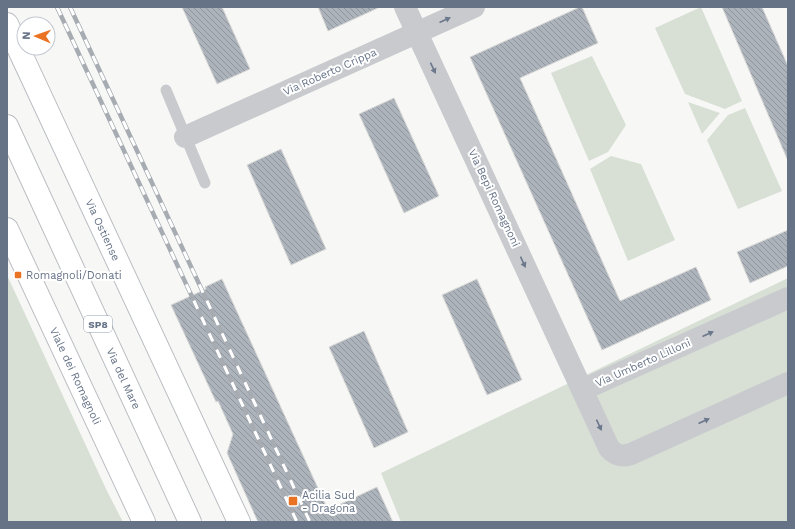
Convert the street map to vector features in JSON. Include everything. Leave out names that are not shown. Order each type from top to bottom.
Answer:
[{"type":"main road","name":"Via Ostiense","points":[[7,24],[239,522]]},
{"type":"main road","name":"Via del Mare","points":[[7,126],[190,522]]},
{"type":"main road","name":"Viale dei Romagnoli","points":[[7,229],[144,522]]},
{"type":"street","name":"Via Bepi Romagnoni","points":[[405,7],[582,390]]},
{"type":"street","name":"Via Roberto Crippa","points":[[186,138],[474,7]]},
{"type":"street","name":"Via Umberto Lilloni","points":[[788,298],[582,390],[613,453],[619,456],[625,456],[788,383]]},
{"type":"lane","points":[[166,90],[205,183]]},
{"type":"shaded area","points":[[701,7],[742,101],[725,109],[685,94],[655,28]]},
{"type":"shaded area","points":[[592,56],[626,125],[608,152],[589,161],[551,73]]},
{"type":"shaded area","points":[[688,102],[720,113],[702,134]]},
{"type":"shaded area","points":[[745,108],[782,191],[738,209],[707,140],[728,115]]},
{"type":"shaded area","points":[[611,156],[641,164],[675,240],[628,261],[590,169]]},
{"type":"shaded area","points":[[7,275],[107,491],[123,522],[7,522]]},
{"type":"shaded area","points":[[788,278],[788,522],[401,522],[381,473]]},
{"type":"building","points":[[182,7],[222,7],[250,69],[217,84]]},
{"type":"building","points":[[318,7],[380,7],[328,31]]},
{"type":"building","points":[[582,7],[598,43],[520,78],[620,301],[696,267],[711,300],[602,350],[470,57]]},
{"type":"building","points":[[722,7],[762,7],[788,66],[788,161]]},
{"type":"building","points":[[394,98],[439,196],[404,213],[359,114]]},
{"type":"building","points":[[281,149],[326,249],[291,265],[247,165]]},
{"type":"building","points":[[788,230],[788,266],[750,283],[737,252]]},
{"type":"building","points":[[222,279],[328,510],[377,487],[393,522],[258,522],[227,453],[233,434],[218,401],[216,402],[171,305],[206,289],[205,287]]},
{"type":"building","points":[[477,279],[522,380],[487,395],[442,295]]},
{"type":"building","points":[[364,331],[408,432],[374,448],[329,347]]},
{"type":"railway","points":[[57,7],[297,522]]},
{"type":"railway","points":[[70,7],[310,522]]},
{"type":"place","name":"Romagnoli/Donati","points":[[18,275]]},
{"type":"place","name":"Acilia Sud - Dragona","points":[[293,501]]}]
